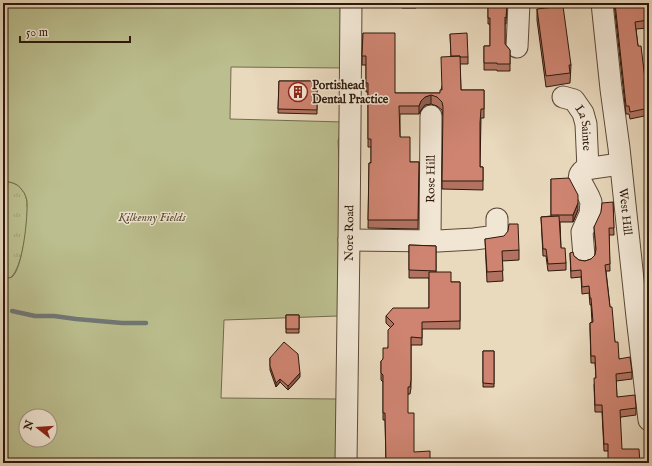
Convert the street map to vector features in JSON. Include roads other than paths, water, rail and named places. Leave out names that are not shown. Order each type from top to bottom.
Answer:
[{"type":"street","name":"Nore Road","points":[[346,463],[351,3]]},
{"type":"street","points":[[515,37],[519,3]]},
{"type":"street","name":"West Hill","points":[[602,3],[636,318],[649,420]]},
{"type":"street","name":"La Sainte","points":[[563,97],[574,100],[583,113],[586,124],[588,169]]},
{"type":"street","name":"Rose Hill","points":[[430,241],[431,116]]},
{"type":"street","name":"La Sainte","points":[[584,256],[582,232],[590,214],[591,202],[579,177],[583,171],[588,169],[620,164]]},
{"type":"street","points":[[349,240],[430,241],[474,239],[497,236],[497,219]]},
{"type":"waterway","points":[[12,311],[35,316],[54,316],[122,323],[146,323]]},
{"type":"place","name":"Portishead Dental Practice","points":[[298,92]]},
{"type":"park label","name":"Kilkenny Fields","points":[[152,217]]}]
